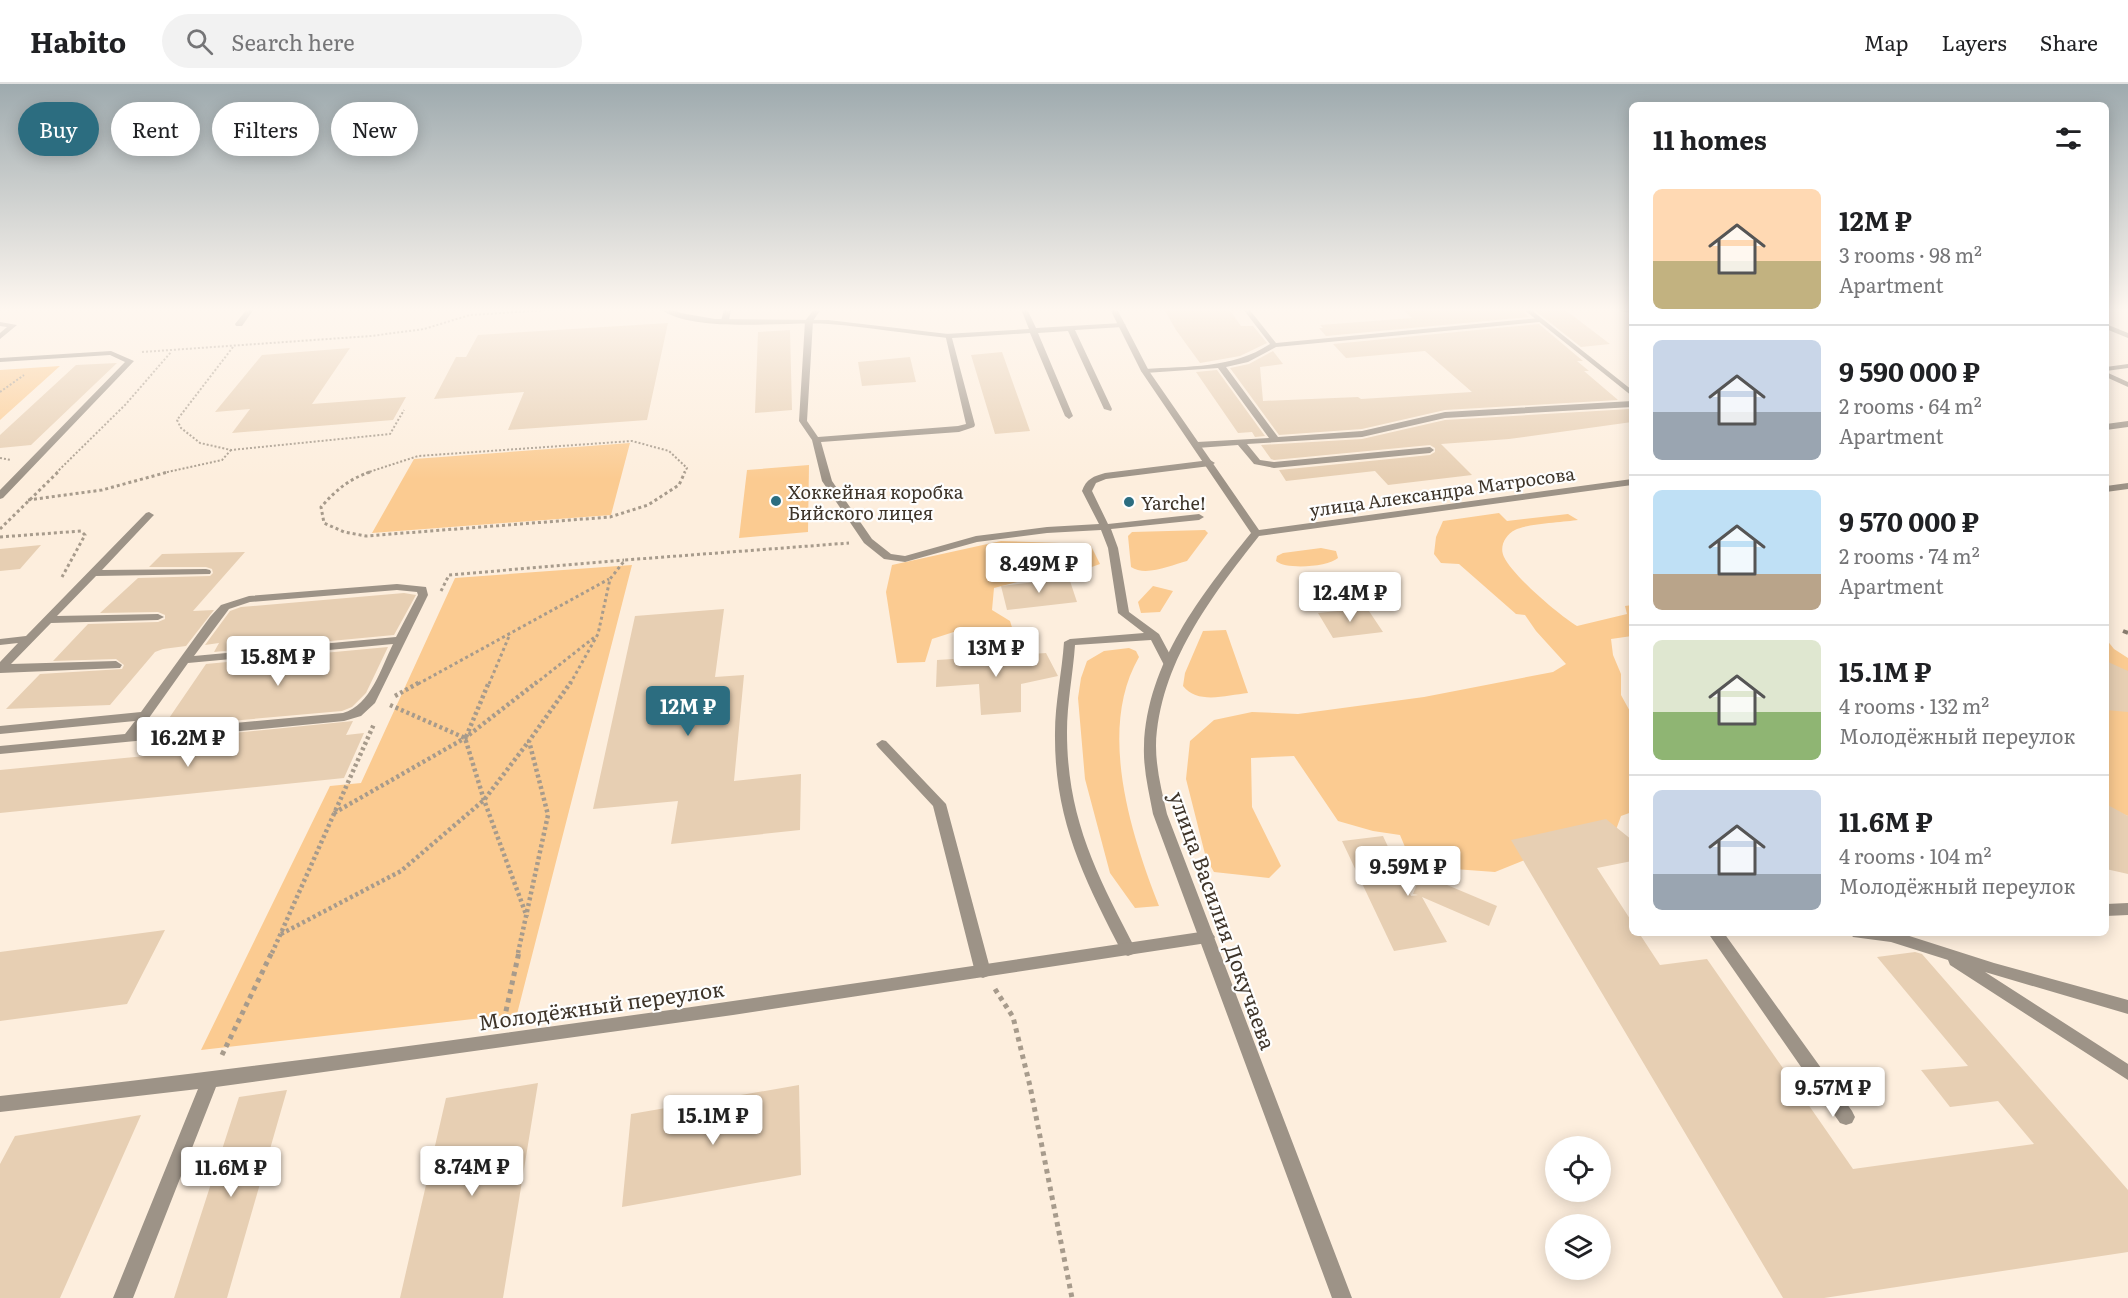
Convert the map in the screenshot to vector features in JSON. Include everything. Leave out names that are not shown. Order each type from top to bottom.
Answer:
[{"type":"street","points":[[0,496],[126,366]]},
{"type":"street","points":[[806,366],[803,421],[816,440],[827,481],[868,542],[888,557],[905,559],[976,539],[1047,530],[1105,527],[1199,517]]},
{"type":"street","points":[[816,440],[959,429],[971,425],[956,366]]},
{"type":"street","points":[[1049,366],[1070,417]]},
{"type":"street","points":[[1088,366],[1108,409]]},
{"type":"street","points":[[1143,366],[1256,533]]},
{"type":"street","points":[[1145,370],[1199,366]]},
{"type":"street","points":[[1221,366],[1275,439]]},
{"type":"street","points":[[1596,366],[1629,392]]},
{"type":"street","points":[[2109,369],[2128,366]]},
{"type":"street","points":[[2109,376],[2128,385]]},
{"type":"street","points":[[1197,445],[1376,432],[1445,415],[1629,404]]},
{"type":"street","points":[[2109,427],[2128,424]]},
{"type":"street","points":[[1240,442],[1257,462],[1267,465],[1430,450]]},
{"type":"street","points":[[1168,662],[1155,636],[1124,613],[1113,548],[1087,491],[1088,485],[1096,479],[1210,464]]},
{"type":"street","name":"улица Александра Матросова","points":[[1256,533],[1629,482]]},
{"type":"street","points":[[2109,489],[2128,486]]},
{"type":"street","points":[[0,668],[149,515]]},
{"type":"street","name":"улица Василия Докучаева","points":[[1256,533],[1219,579],[1168,662],[1152,719],[1150,748],[1153,780],[1160,814],[1341,1298]]},
{"type":"street","points":[[92,573],[206,572]]},
{"type":"street","points":[[0,750],[129,738],[344,717],[357,713],[371,700],[423,595],[422,589],[397,587],[249,599],[225,607],[129,738]]},
{"type":"street","points":[[47,620],[158,617]]},
{"type":"street","points":[[1128,950],[1077,847],[1061,768],[1061,731],[1070,642],[1155,636]]},
{"type":"street","points":[[0,642],[28,639]]},
{"type":"street","points":[[184,660],[402,640]]},
{"type":"street","points":[[0,668],[116,666]]},
{"type":"street","points":[[0,730],[144,716]]},
{"type":"street","points":[[882,744],[939,804],[983,972]]},
{"type":"street","points":[[2109,910],[2128,909]]},
{"type":"street","points":[[1718,936],[1846,1117]]},
{"type":"street","points":[[1900,936],[1994,969],[2128,1007]]},
{"type":"street","name":"Молодёжный переулок","points":[[0,1104],[210,1080],[983,972],[1207,937]]},
{"type":"street","points":[[1939,950],[2128,1073]]},
{"type":"street","points":[[123,1298],[210,1080]]},
{"type":"path","points":[[0,529],[126,404],[159,366]]},
{"type":"path","points":[[219,366],[177,420],[181,428],[200,443],[231,450],[390,434],[404,410]]},
{"type":"path","points":[[632,441],[654,445],[677,454],[687,468],[679,485],[648,505],[610,517],[366,536],[344,532],[324,523],[321,507],[333,492],[352,478],[418,456],[632,441]]},
{"type":"path","points":[[28,500],[102,490],[193,465],[222,460],[231,450]]},
{"type":"path","points":[[0,537],[81,531],[85,535],[57,587]]},
{"type":"path","points":[[438,596],[449,575],[868,542]]},
{"type":"path","points":[[465,738],[384,702],[610,579],[625,560]]},
{"type":"path","points":[[281,934],[401,871],[484,800],[530,741],[569,685],[598,634],[610,579]]},
{"type":"path","points":[[510,634],[465,738],[484,800],[528,918]]},
{"type":"path","points":[[333,813],[465,738],[598,634]]},
{"type":"path","points":[[210,1080],[281,934],[375,722]]},
{"type":"path","points":[[500,1039],[528,918],[548,815],[530,741]]},
{"type":"path","points":[[983,972],[1013,1017],[1030,1086],[1072,1298]]},
{"type":"shaded area","points":[[60,366],[0,420],[0,370]]},
{"type":"shaded area","points":[[630,443],[611,515],[372,533],[414,459]]},
{"type":"shaded area","name":"Хоккейная коробка Бийского лицея","points":[[809,465],[808,532],[739,538],[747,470]]},
{"type":"shaded area","points":[[1499,513],[1507,521],[1568,514],[1578,520],[1520,528],[1508,535],[1502,549],[1509,565],[1548,604],[1577,626],[1627,614],[1625,606],[1629,605],[1629,636],[1611,639],[1613,655],[1621,674],[1621,695],[1629,710],[1629,813],[1621,816],[1613,838],[1559,846],[1495,872],[1413,866],[1400,835],[1373,831],[1338,821],[1294,756],[1251,758],[1252,807],[1281,866],[1269,878],[1214,872],[1206,858],[1186,779],[1190,741],[1214,720],[1252,712],[1298,714],[1424,697],[1553,672],[1566,664],[1536,631],[1525,615],[1516,614],[1459,564],[1441,563],[1434,554],[1436,537],[1443,521]]},
{"type":"shaded area","points":[[1205,530],[1208,533],[1187,561],[1151,571],[1131,567],[1128,536],[1132,532]]},
{"type":"shaded area","points":[[1001,541],[1090,544],[1100,564],[1089,568],[1043,575],[994,588],[992,610],[1010,621],[1015,637],[989,639],[984,628],[960,630],[932,639],[925,662],[897,663],[886,592],[892,565]]},
{"type":"shaded area","points":[[1321,548],[1336,551],[1338,558],[1326,564],[1307,566],[1288,566],[1276,561],[1277,556],[1283,553]]},
{"type":"shaded area","points":[[632,565],[517,1014],[201,1050],[330,786],[361,783],[455,578]]},
{"type":"shaded area","points":[[1153,586],[1173,591],[1160,612],[1141,613],[1138,602]]},
{"type":"shaded area","points":[[1226,630],[1248,693],[1205,697],[1189,692],[1183,686],[1185,673],[1203,631]]},
{"type":"shaded area","points":[[2109,643],[2128,658],[2128,816],[2109,808]]},
{"type":"shaded area","points":[[1129,648],[1136,651],[1139,657],[1127,686],[1120,717],[1119,749],[1129,815],[1159,906],[1135,908],[1110,873],[1085,779],[1078,698],[1081,678],[1087,661],[1104,651]]},
{"type":"building","points":[[75,366],[114,366],[31,445],[0,448],[0,435]]},
{"type":"building","points":[[253,366],[338,366],[312,404],[406,397],[393,420],[232,433],[250,409],[215,412]]},
{"type":"building","points":[[451,366],[659,366],[647,420],[508,430],[524,392],[434,399]]},
{"type":"building","points":[[757,366],[791,366],[792,410],[755,413]]},
{"type":"building","points":[[859,366],[912,366],[916,382],[862,386]]},
{"type":"building","points":[[974,366],[1007,366],[1030,431],[995,434]]},
{"type":"building","points":[[1270,366],[1260,367],[1263,401],[1358,397],[1361,399],[1472,392],[1442,366],[1583,366],[1589,371],[1584,371],[1618,400],[1445,410],[1362,429],[1279,435],[1230,368]]},
{"type":"building","points":[[1217,370],[1265,436],[1255,437],[1252,432],[1238,433],[1196,372]]},
{"type":"building","points":[[1629,409],[1629,422],[1509,439],[1441,444],[1472,475],[1388,485],[1375,471],[1286,481],[1279,470],[1430,455],[1435,452],[1435,448],[1430,445],[1274,460],[1261,445],[1362,439],[1445,420]]},
{"type":"building","points":[[41,545],[20,569],[0,571],[0,549]]},
{"type":"building","points":[[245,552],[193,611],[214,610],[186,646],[155,652],[110,705],[6,709],[40,674],[122,669],[124,665],[116,659],[53,661],[88,624],[158,622],[165,619],[165,615],[158,612],[100,613],[138,578],[210,576],[213,573],[212,569],[206,567],[149,567],[162,554]]},
{"type":"building","points":[[1069,578],[1077,602],[1007,610],[1001,586]]},
{"type":"building","points":[[404,593],[416,595],[394,635],[214,652],[219,643],[205,645],[230,611],[241,607]]},
{"type":"building","points":[[1367,608],[1383,632],[1333,638],[1318,613]]},
{"type":"building","points":[[724,609],[715,677],[744,675],[734,781],[801,774],[800,830],[671,844],[678,801],[593,809],[635,616]]},
{"type":"building","points":[[388,647],[366,693],[352,707],[342,711],[163,727],[206,664]]},
{"type":"building","points":[[1046,653],[1058,676],[1021,684],[1021,712],[981,715],[979,684],[936,687],[937,660]]},
{"type":"building","points":[[2109,662],[2128,671],[2128,712],[2109,710]]},
{"type":"building","points":[[353,721],[346,735],[364,733],[344,778],[0,813],[0,770],[145,756],[154,741]]},
{"type":"building","points":[[2109,806],[2128,816],[2128,874],[2109,870]]},
{"type":"building","points":[[1606,819],[1629,838],[1629,862],[1597,868],[1629,917],[1629,936],[1641,936],[1660,965],[1707,959],[1853,1169],[2034,1144],[1998,1101],[1950,1107],[1921,1070],[1968,1066],[1877,957],[1915,952],[1922,954],[2128,1190],[2128,1252],[1824,1298],[1783,1298],[1511,840]]},
{"type":"building","points":[[1383,836],[1411,896],[1418,895],[1413,894],[1421,874],[1497,906],[1489,926],[1422,897],[1447,942],[1394,951],[1342,841]]},
{"type":"building","points":[[165,930],[127,1004],[0,1021],[0,952]]},
{"type":"building","points":[[538,1083],[503,1298],[400,1298],[446,1098]]},
{"type":"building","points":[[799,1085],[801,1175],[622,1207],[631,1114]]},
{"type":"building","points":[[287,1090],[227,1298],[174,1298],[239,1097]]},
{"type":"building","points":[[141,1115],[60,1298],[0,1298],[0,1164],[15,1136]]},
{"type":"railway","points":[[2123,631],[2128,633]]},
{"type":"place","name":"Хоккейная коробка Бийского лицея","points":[[776,501]]},
{"type":"place","name":"Yarche!","points":[[1129,502]]}]
